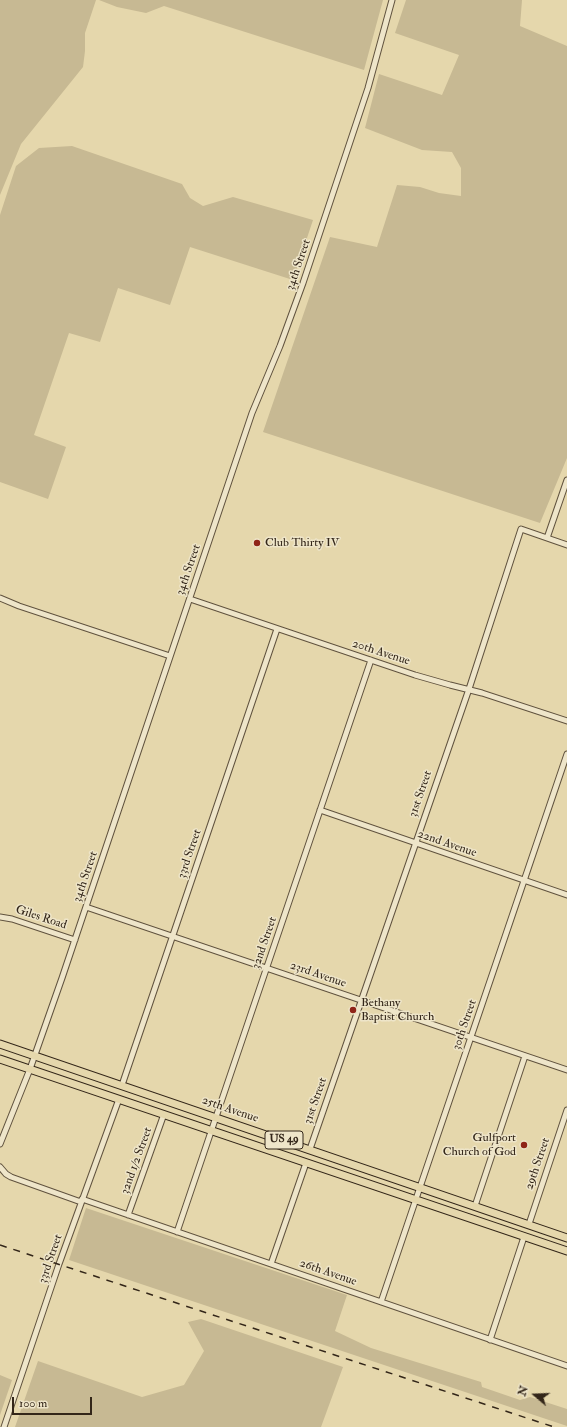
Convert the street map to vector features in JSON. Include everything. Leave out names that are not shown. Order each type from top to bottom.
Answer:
[{"type":"main road","name":"25th Avenue","points":[[0,1044],[567,1238]]},
{"type":"main road","name":"US 49","points":[[0,1058],[567,1251]]},
{"type":"street","name":"34th Street","points":[[0,1144],[30,1069],[75,940],[252,413],[280,346],[305,276],[368,88],[392,0]]},
{"type":"street","points":[[567,480],[547,538],[567,545]]},
{"type":"street","name":"31st Street","points":[[310,1149],[469,689],[521,529],[547,538]]},
{"type":"street","points":[[0,598],[19,606],[170,656]]},
{"type":"street","name":"20th Avenue","points":[[190,599],[371,660],[436,681],[507,700],[567,721]]},
{"type":"street","name":"33rd Street","points":[[122,1085],[277,629]]},
{"type":"street","name":"32nd Street","points":[[177,1232],[371,660]]},
{"type":"street","name":"30th Street","points":[[381,1302],[567,754]]},
{"type":"street","name":"22nd Avenue","points":[[320,810],[567,895]]},
{"type":"street","name":"23rd Avenue","points":[[86,907],[567,1070]]},
{"type":"street","name":"Giles Road","points":[[0,916],[75,940]]},
{"type":"street","points":[[475,1206],[525,1056]]},
{"type":"street","name":"33rd Street","points":[[4,1427],[119,1099]]},
{"type":"street","name":"29th Street","points":[[529,1224],[567,1110]]},
{"type":"street","name":"32nd 1/2 Street","points":[[128,1215],[164,1114]]},
{"type":"street","points":[[271,1264],[306,1163]]},
{"type":"street","name":"26th Avenue","points":[[0,1167],[11,1177],[128,1215],[567,1366]]},
{"type":"street","points":[[490,1340],[524,1237]]},
{"type":"shaded area","points":[[0,0],[96,0],[85,33],[83,67],[21,144],[0,195]]},
{"type":"shaded area","points":[[99,0],[383,0],[364,70],[164,6],[146,13],[117,7]]},
{"type":"shaded area","points":[[406,0],[522,0],[520,26],[567,46],[567,458],[540,523],[263,432],[330,237],[377,247],[397,185],[420,187],[439,193],[461,196],[461,168],[452,152],[422,150],[365,128],[379,74],[442,95],[459,55],[395,33]]},
{"type":"shaded area","points":[[72,146],[182,184],[190,198],[203,206],[233,197],[313,220],[293,280],[190,247],[170,305],[118,288],[100,342],[69,333],[34,435],[66,447],[48,499],[0,482],[0,215],[16,166],[39,148]]},
{"type":"shaded area","points":[[86,1208],[347,1295],[335,1331],[371,1348],[481,1382],[482,1387],[520,1400],[530,1397],[567,1409],[567,1426],[69,1260]]},
{"type":"shaded area","points":[[201,1319],[343,1367],[321,1427],[15,1427],[38,1361],[142,1397],[184,1385],[204,1351],[188,1322]]},
{"type":"shaded area","points":[[0,1375],[12,1380],[0,1415]]},
{"type":"railway","points":[[0,1245],[554,1427]]},
{"type":"place","name":"Club Thirty IV","points":[[257,543]]},
{"type":"place","name":"Bethany Baptist Church","points":[[353,1010]]},
{"type":"place","name":"Gulfport Church of God","points":[[524,1145]]}]
